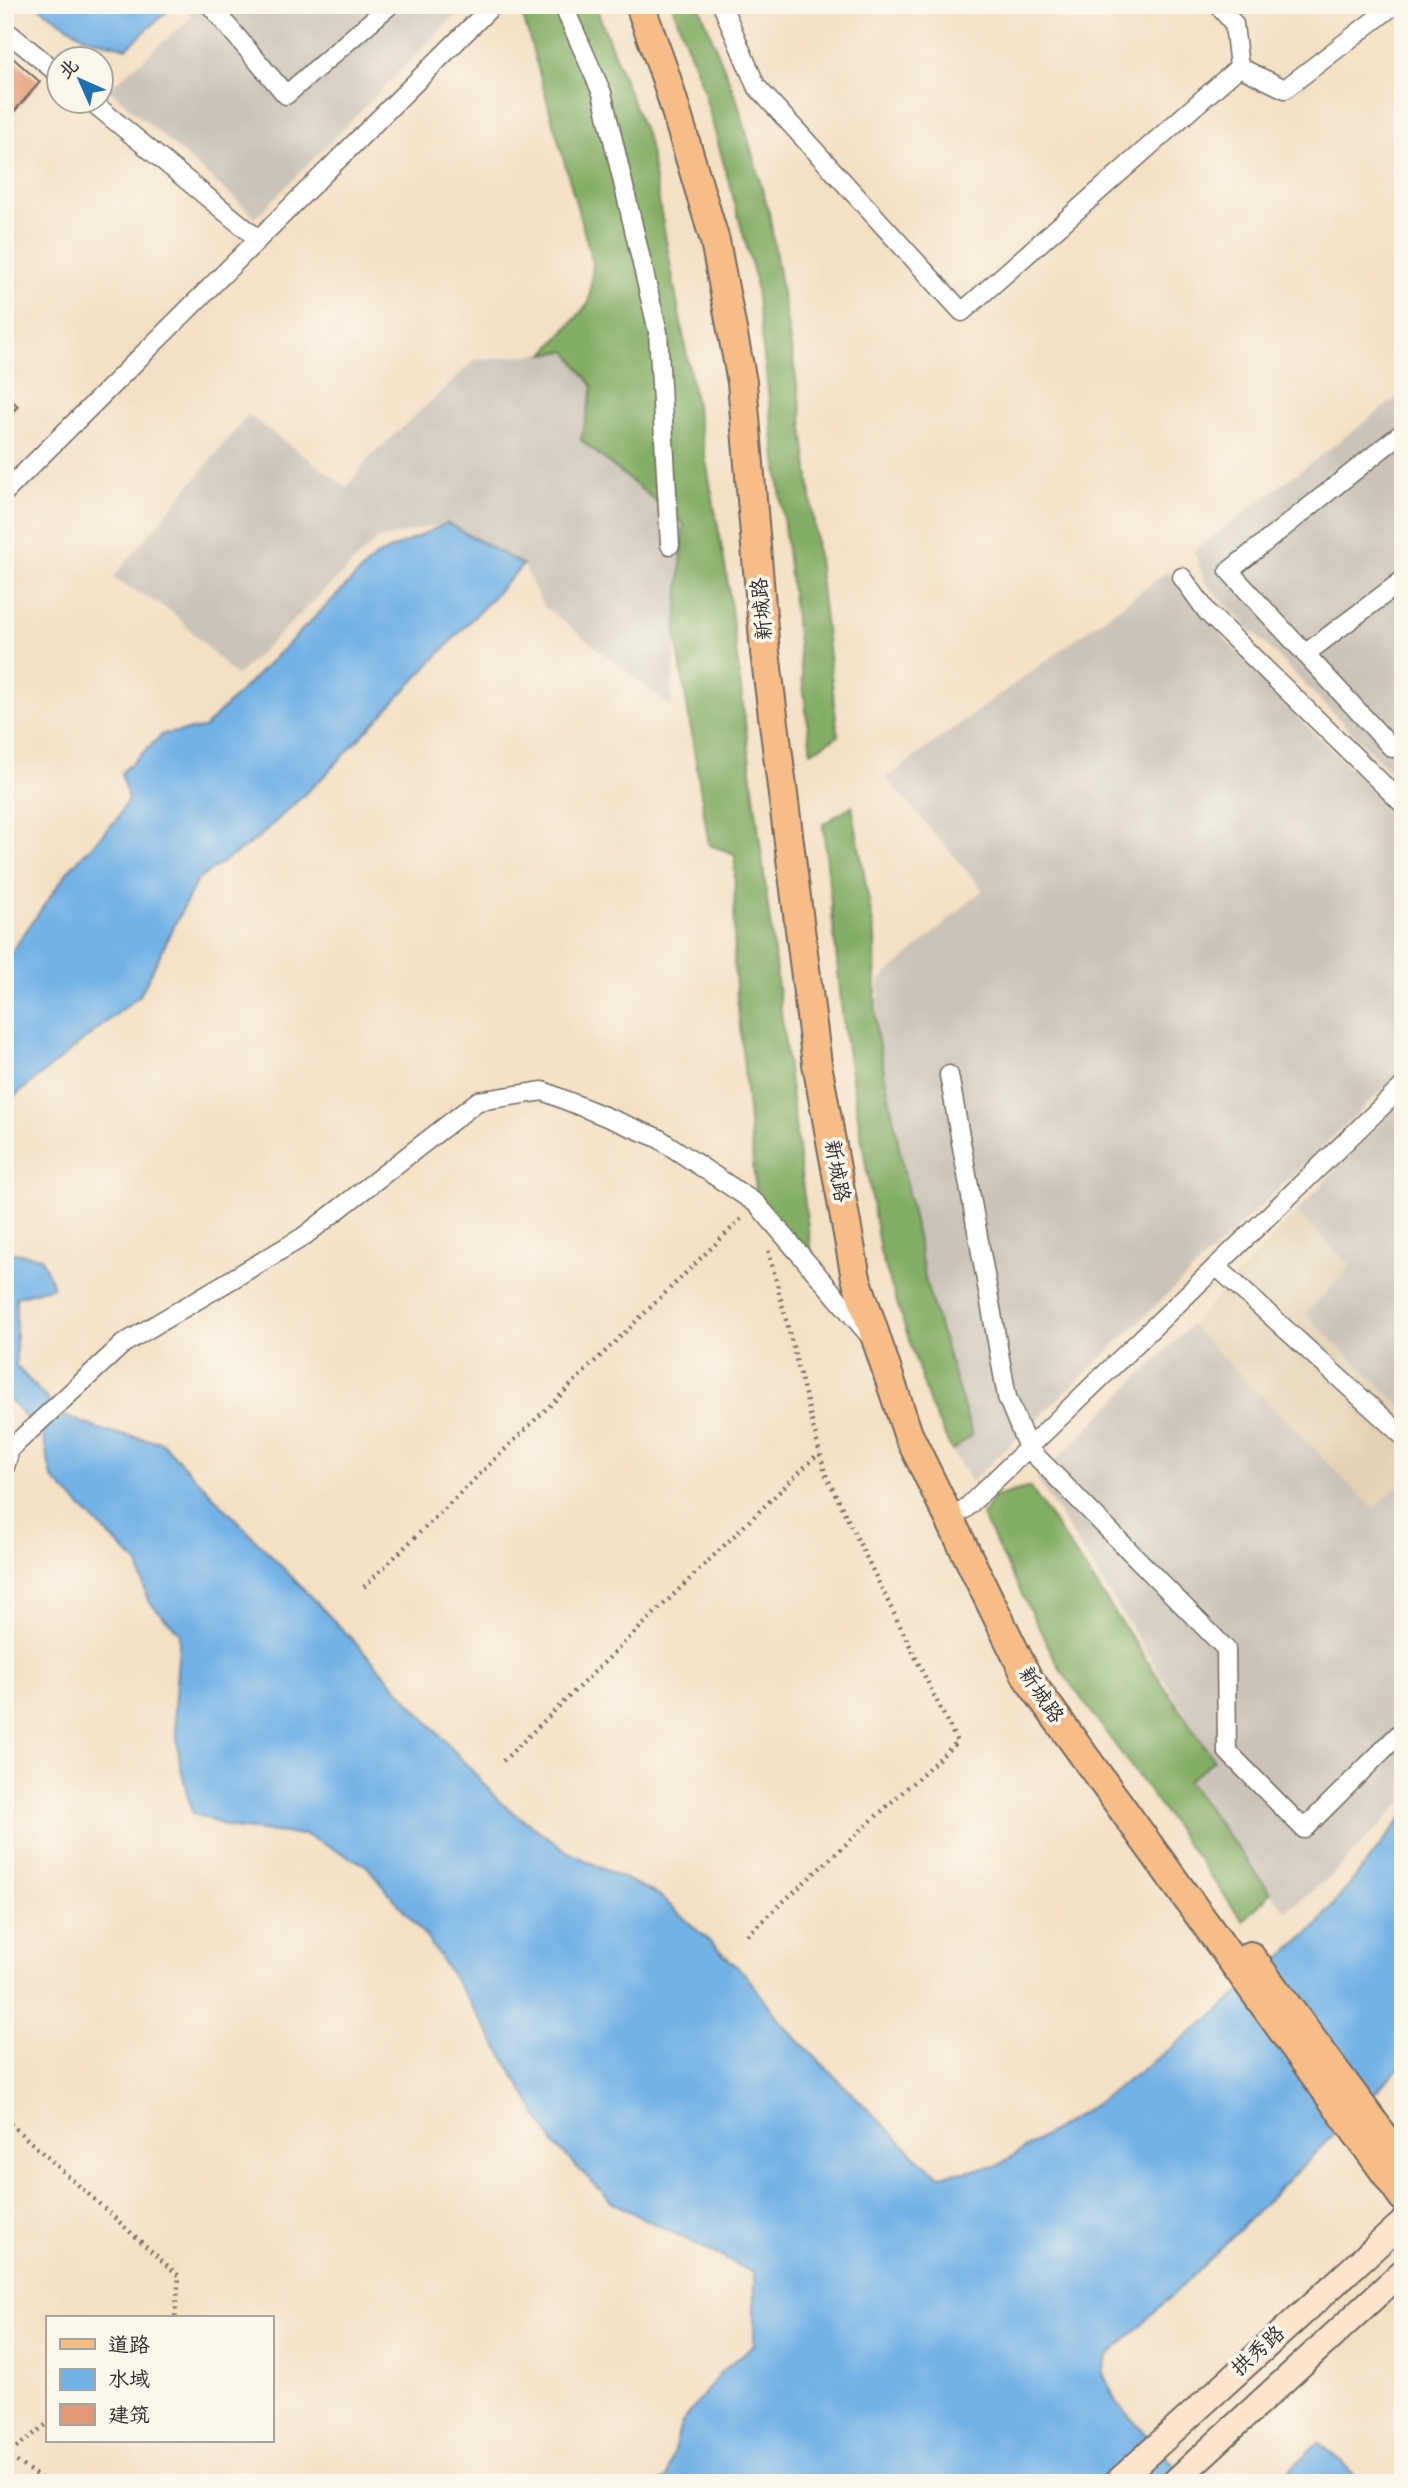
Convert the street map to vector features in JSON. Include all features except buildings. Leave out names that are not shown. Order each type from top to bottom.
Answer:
[{"type":"main road","name":"新城路","points":[[640,5],[666,78],[715,241],[742,382],[765,652],[817,1065],[856,1278],[908,1434],[1027,1677],[1363,2127],[1403,2197]]},
{"type":"main road","name":"新城路","points":[[659,5],[683,72],[733,237],[760,380],[783,650],[833,1048],[874,1273],[925,1427],[1042,1667],[1248,1970]]},
{"type":"main road","name":"新城路","points":[[1363,2127],[1403,2162]]},
{"type":"main road","name":"拱秀路","points":[[1115,2483],[1403,2222]]},
{"type":"main road","name":"拱秀路","points":[[1173,2483],[1403,2271]]},
{"type":"street","points":[[210,5],[286,95],[390,5]]},
{"type":"street","points":[[5,492],[494,5]]},
{"type":"street","points":[[563,5],[602,93],[659,332],[670,545]]},
{"type":"street","points":[[722,5],[756,86],[962,312],[1239,67]]},
{"type":"street","points":[[1218,5],[1234,24],[1239,67]]},
{"type":"street","points":[[1239,67],[1285,89],[1394,5]]},
{"type":"street","points":[[5,30],[46,64]]},
{"type":"street","points":[[109,116],[258,239]]},
{"type":"street","points":[[1403,432],[1229,571],[1392,748],[1403,739]]},
{"type":"street","points":[[1182,577],[1209,613],[1403,804]]},
{"type":"street","points":[[1305,654],[1403,580]]},
{"type":"street","points":[[949,1075],[1007,1397],[1028,1448],[1226,1649],[1227,1751],[1304,1829],[1403,1730]]},
{"type":"street","points":[[964,1510],[1403,1086]]},
{"type":"street","points":[[5,1466],[10,1449],[123,1344],[303,1237],[478,1101],[543,1091],[658,1138],[757,1204],[878,1345]]},
{"type":"street","points":[[1216,1266],[1403,1436]]},
{"type":"path","points":[[364,1587],[757,1204]]},
{"type":"path","points":[[747,1935],[957,1742],[825,1473],[766,1243]]},
{"type":"path","points":[[503,1761],[820,1453]]},
{"type":"path","points":[[5,2119],[179,2276],[175,2316]]},
{"type":"path","points":[[46,2425],[6,2455],[48,2483]]},
{"type":"shaded area","points":[[185,5],[465,5],[256,217],[116,96],[116,82],[192,17]]},
{"type":"shaded area","points":[[567,351],[593,387],[581,440],[684,524],[671,706],[543,606],[523,565],[447,523],[378,539],[236,676],[172,612],[113,578],[248,415],[347,487],[367,460],[475,360]]},
{"type":"shaded area","points":[[1403,393],[1403,784],[1205,583],[1194,551]]},
{"type":"shaded area","points":[[1167,572],[1264,684],[1403,821],[1403,1070],[971,1482],[952,1451],[972,1435],[926,1283],[876,1031],[880,980],[983,890],[886,778]]},
{"type":"shaded area","points":[[1403,1099],[1403,1408],[1305,1314],[1351,1266],[1296,1212]]},
{"type":"shaded area","points":[[1296,1212],[1351,1266],[1305,1314],[1403,1408],[1403,1481],[1374,1509],[1191,1325]]},
{"type":"shaded area","points":[[1191,1325],[1374,1509],[1403,1481],[1403,1801],[1332,1875],[1286,1912],[1187,1781],[1214,1759],[1037,1479]]},
{"type":"green space","points":[[520,5],[595,5],[648,141],[727,577],[813,1269],[757,1204],[734,965],[735,854],[709,845],[676,635],[684,524],[581,440],[593,387],[567,351],[544,354],[589,303],[593,263]]},
{"type":"green space","points":[[672,5],[699,5],[738,103],[769,213],[801,409],[838,736],[811,752],[754,273],[702,85]]},
{"type":"green space","points":[[852,806],[875,936],[876,1031],[926,1283],[972,1435],[952,1451],[931,1407],[880,1251],[844,1031],[823,824]]},
{"type":"green space","points":[[1030,1487],[1214,1760],[1187,1781],[1271,1893],[1243,1921],[1060,1669],[982,1516],[994,1497]]},
{"type":"water","points":[[36,5],[174,5],[127,48],[84,37]]},
{"type":"water","points":[[447,523],[523,565],[326,774],[257,839],[197,880],[140,995],[5,1104],[5,961],[69,870],[117,819],[128,799],[121,773],[163,734],[204,728],[376,556]]},
{"type":"water","points":[[5,1252],[41,1257],[53,1287],[16,1297],[16,1366],[62,1415],[104,1431],[161,1442],[371,1659],[501,1803],[568,1852],[659,1895],[745,1974],[787,2029],[915,2156],[939,2175],[997,2166],[1103,2099],[1208,2020],[1316,1927],[1403,1817],[1403,2064],[1204,2265],[1107,2357],[1103,2373],[1116,2402],[1191,2483],[660,2483],[667,2478],[681,2424],[722,2371],[754,2345],[754,2273],[613,2203],[555,2145],[485,2026],[427,1938],[366,1865],[305,1835],[232,1828],[192,1813],[180,1764],[174,1709],[180,1633],[148,1601],[138,1564],[52,1478],[43,1435],[5,1395]]},
{"type":"water","points":[[1319,2442],[1363,2483],[1276,2483]]}]
